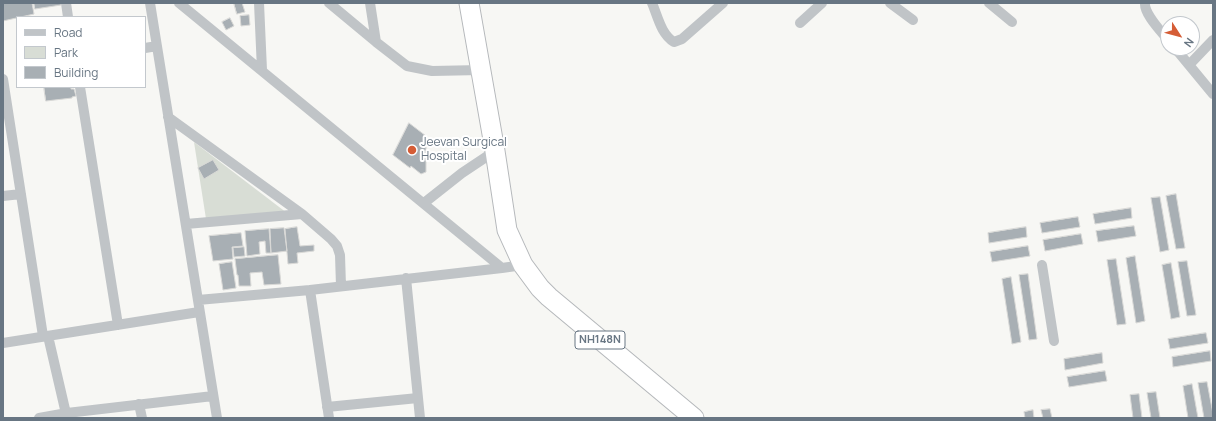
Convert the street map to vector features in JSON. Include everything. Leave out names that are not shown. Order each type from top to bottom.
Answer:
[{"type":"highway","name":"NH148N","points":[[469,3],[495,151],[507,230],[521,258],[536,283],[549,297],[694,418]]},
{"type":"highway","points":[[480,3],[518,228],[521,258]]},
{"type":"street","points":[[66,3],[68,16]]},
{"type":"street","points":[[150,3],[217,418]]},
{"type":"street","points":[[179,3],[502,268]]},
{"type":"street","points":[[259,3],[262,70]]},
{"type":"street","points":[[329,3],[407,66],[432,71],[481,70]]},
{"type":"street","points":[[370,3],[376,42]]},
{"type":"street","points":[[652,3],[664,32],[669,39],[674,42],[682,39],[723,3]]},
{"type":"street","points":[[800,23],[822,3]]},
{"type":"street","points":[[890,3],[913,20]]},
{"type":"street","points":[[989,3],[1012,22]]},
{"type":"street","points":[[1145,3],[1148,14],[1160,30]]},
{"type":"street","points":[[1189,65],[1213,40]]},
{"type":"street","points":[[146,48],[157,46]]},
{"type":"street","points":[[1182,56],[1213,94]]},
{"type":"street","points":[[3,79],[21,194],[46,336],[67,416]]},
{"type":"street","points":[[80,88],[118,324]]},
{"type":"street","points":[[168,117],[302,214],[337,246],[340,255],[341,286]]},
{"type":"street","points":[[424,203],[462,173],[495,151]]},
{"type":"street","points":[[3,196],[21,194]]},
{"type":"street","points":[[186,224],[302,214]]},
{"type":"street","points":[[198,300],[310,290],[502,268],[521,258]]},
{"type":"street","points":[[1042,265],[1054,341]]},
{"type":"street","points":[[406,278],[420,418]]},
{"type":"street","points":[[310,290],[329,418]]},
{"type":"street","points":[[3,343],[200,312]]},
{"type":"street","points":[[39,418],[67,416],[139,404],[213,396]]},
{"type":"street","points":[[327,406],[418,398]]},
{"type":"street","points":[[139,404],[142,418]]},
{"type":"green space","points":[[194,142],[287,213],[206,219]]},
{"type":"building","points":[[3,3],[32,3],[34,14],[16,16],[16,18],[3,21]]},
{"type":"building","points":[[34,3],[61,3],[61,5],[35,9]]},
{"type":"building","points":[[234,3],[242,3],[245,12],[237,14]]},
{"type":"building","points":[[249,15],[250,25],[241,26],[240,16]]},
{"type":"building","points":[[230,18],[234,26],[226,30],[222,22]]},
{"type":"building","points":[[44,88],[74,89],[76,96],[72,98],[46,101]]},
{"type":"building","points":[[409,123],[426,136],[426,172],[421,174],[411,166],[410,168],[393,155]]},
{"type":"building","points":[[213,160],[219,170],[204,179],[198,168]]},
{"type":"building","points":[[1176,194],[1185,248],[1176,249],[1166,196]]},
{"type":"building","points":[[1160,197],[1169,250],[1160,252],[1151,198]]},
{"type":"building","points":[[1131,208],[1132,218],[1095,224],[1093,214]]},
{"type":"building","points":[[1078,217],[1080,227],[1042,233],[1040,223]]},
{"type":"building","points":[[1134,226],[1136,236],[1098,242],[1096,231]]},
{"type":"building","points":[[297,227],[300,246],[314,245],[314,251],[297,253],[298,263],[288,264],[285,229]]},
{"type":"building","points":[[1026,227],[1027,237],[989,243],[988,233]]},
{"type":"building","points":[[284,228],[287,251],[271,253],[270,229]]},
{"type":"building","points":[[269,229],[271,253],[266,253],[265,241],[259,242],[260,254],[247,256],[245,231]]},
{"type":"building","points":[[241,233],[243,246],[232,247],[233,259],[213,261],[209,236]]},
{"type":"building","points":[[1081,234],[1083,244],[1045,251],[1043,240]]},
{"type":"building","points":[[1028,246],[1030,256],[992,262],[990,252]]},
{"type":"building","points":[[244,247],[245,256],[234,257],[233,248]]},
{"type":"building","points":[[278,255],[281,284],[264,285],[262,272],[250,273],[251,286],[239,286],[235,259]]},
{"type":"building","points":[[1135,256],[1145,321],[1136,323],[1126,258]]},
{"type":"building","points":[[1116,259],[1126,324],[1117,325],[1107,260]]},
{"type":"building","points":[[1187,261],[1196,315],[1187,316],[1178,262]]},
{"type":"building","points":[[232,262],[236,288],[223,290],[219,264]]},
{"type":"building","points":[[1171,263],[1180,317],[1171,319],[1162,265]]},
{"type":"building","points":[[1028,274],[1037,339],[1029,340],[1019,275]]},
{"type":"building","points":[[1011,277],[1021,342],[1012,344],[1002,279]]},
{"type":"building","points":[[1206,333],[1208,343],[1170,349],[1168,339]]},
{"type":"building","points":[[1210,351],[1211,361],[1173,367],[1172,357]]},
{"type":"building","points":[[1102,353],[1103,363],[1065,370],[1064,359]]},
{"type":"building","points":[[1105,371],[1107,381],[1069,387],[1067,377]]},
{"type":"building","points":[[1207,382],[1213,418],[1204,418],[1198,383]]},
{"type":"building","points":[[1192,384],[1198,418],[1188,418],[1183,386]]},
{"type":"building","points":[[1156,392],[1160,418],[1151,418],[1147,393]]},
{"type":"building","points":[[1139,394],[1142,418],[1133,418],[1130,395]]},
{"type":"building","points":[[1050,409],[1052,418],[1043,418],[1041,410]]},
{"type":"building","points":[[1033,410],[1034,418],[1025,418],[1024,412]]},
{"type":"place","name":"Jeevan Surgical Hospital","points":[[412,150]]}]
